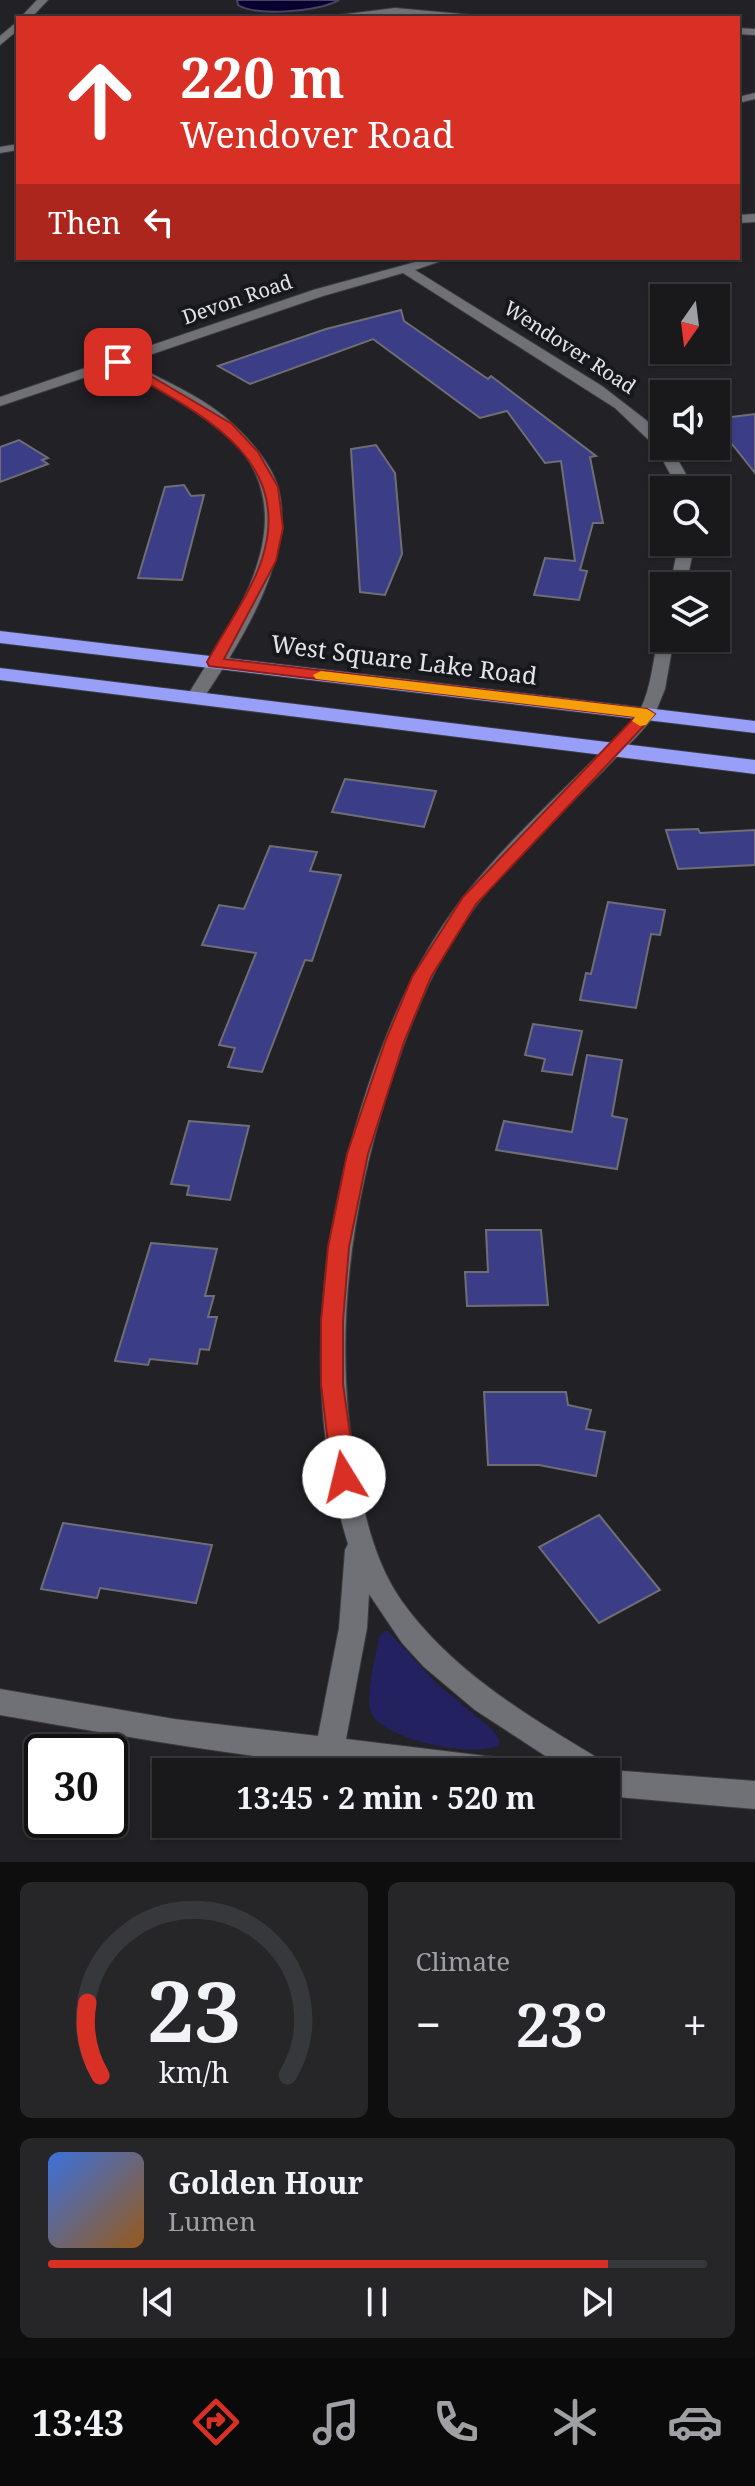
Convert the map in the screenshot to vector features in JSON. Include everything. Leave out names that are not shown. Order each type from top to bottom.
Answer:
[{"type":"highway","name":"West Square Lake Road","points":[[0,637],[755,727]]},
{"type":"highway","points":[[0,674],[755,767]]},
{"type":"street","points":[[27,16],[43,0]]},
{"type":"street","points":[[341,16],[395,11],[451,16]]},
{"type":"street","points":[[0,42],[16,26]]},
{"type":"street","name":"Devon Road","points":[[0,402],[318,293],[436,260]]},
{"type":"street","name":"Wendover Road","points":[[403,268],[585,381],[634,416],[670,455],[680,476]]},
{"type":"street","points":[[118,362],[228,427],[254,455],[271,487],[276,528],[269,561],[195,698]]},
{"type":"street","points":[[573,1758],[497,1710],[427,1650],[386,1599],[368,1566],[358,1536],[339,1446],[332,1384],[332,1321],[338,1247],[358,1154],[372,1104],[409,1004],[452,925],[469,901],[647,714],[662,652]]},
{"type":"street","points":[[329,1752],[353,1628],[358,1536]]},
{"type":"street","points":[[0,1702],[160,1730],[383,1758]]},
{"type":"street","points":[[620,1781],[755,1795]]},
{"type":"shaded area","points":[[237,0],[339,0],[317,7],[273,12],[247,9],[238,5]]},
{"type":"shaded area","points":[[388,1631],[436,1683],[493,1730],[499,1745],[471,1750],[430,1744],[392,1731],[379,1722],[371,1712],[369,1696],[379,1637]]},
{"type":"building","points":[[401,310],[404,321],[488,379],[491,376],[596,456],[590,457],[603,523],[593,523],[580,570],[587,571],[579,600],[534,595],[545,558],[575,561],[561,461],[545,463],[507,411],[480,418],[373,339],[250,384],[218,366],[326,329]]},
{"type":"building","points":[[755,414],[755,473],[730,442],[730,417]]},
{"type":"building","points":[[19,440],[48,458],[42,460],[48,464],[0,482],[0,447]]},
{"type":"building","points":[[376,445],[395,473],[402,554],[385,595],[360,592],[351,449]]},
{"type":"building","points":[[184,485],[191,496],[204,495],[182,580],[138,578],[165,487]]},
{"type":"building","points":[[345,779],[436,791],[424,827],[332,812]]},
{"type":"building","points":[[698,829],[700,833],[755,830],[755,865],[678,869],[666,830]]},
{"type":"building","points":[[270,846],[317,852],[310,871],[341,875],[312,961],[305,960],[262,1072],[228,1067],[235,1048],[219,1045],[256,953],[202,945],[219,905],[244,909]]},
{"type":"building","points":[[608,902],[665,910],[660,935],[651,934],[636,1008],[580,1000],[586,973],[591,974]]},
{"type":"building","points":[[533,1024],[582,1031],[572,1075],[542,1071],[545,1059],[525,1055]]},
{"type":"building","points":[[587,1055],[622,1060],[612,1116],[627,1119],[617,1169],[496,1150],[504,1121],[572,1132]]},
{"type":"building","points":[[189,1121],[249,1126],[230,1200],[187,1195],[189,1186],[171,1184]]},
{"type":"building","points":[[486,1230],[541,1230],[548,1305],[467,1306],[465,1272],[488,1272]]},
{"type":"building","points":[[151,1243],[217,1249],[205,1296],[214,1296],[208,1317],[217,1317],[209,1350],[200,1349],[197,1364],[150,1359],[148,1365],[115,1361]]},
{"type":"building","points":[[484,1392],[566,1392],[568,1405],[591,1410],[586,1429],[605,1432],[596,1476],[539,1465],[488,1465]]},
{"type":"building","points":[[599,1515],[660,1590],[599,1623],[539,1547]]},
{"type":"building","points":[[63,1523],[212,1545],[196,1603],[100,1588],[97,1598],[41,1589]]},
{"type":"slow traffic","points":[[321,675],[647,714],[640,721]]},
{"type":"route","points":[[118,362],[228,427],[254,455],[271,487],[276,528],[269,561],[215,662],[647,714],[469,901],[436,951],[409,1004],[372,1104],[338,1247],[331,1352],[344,1477]]}]
